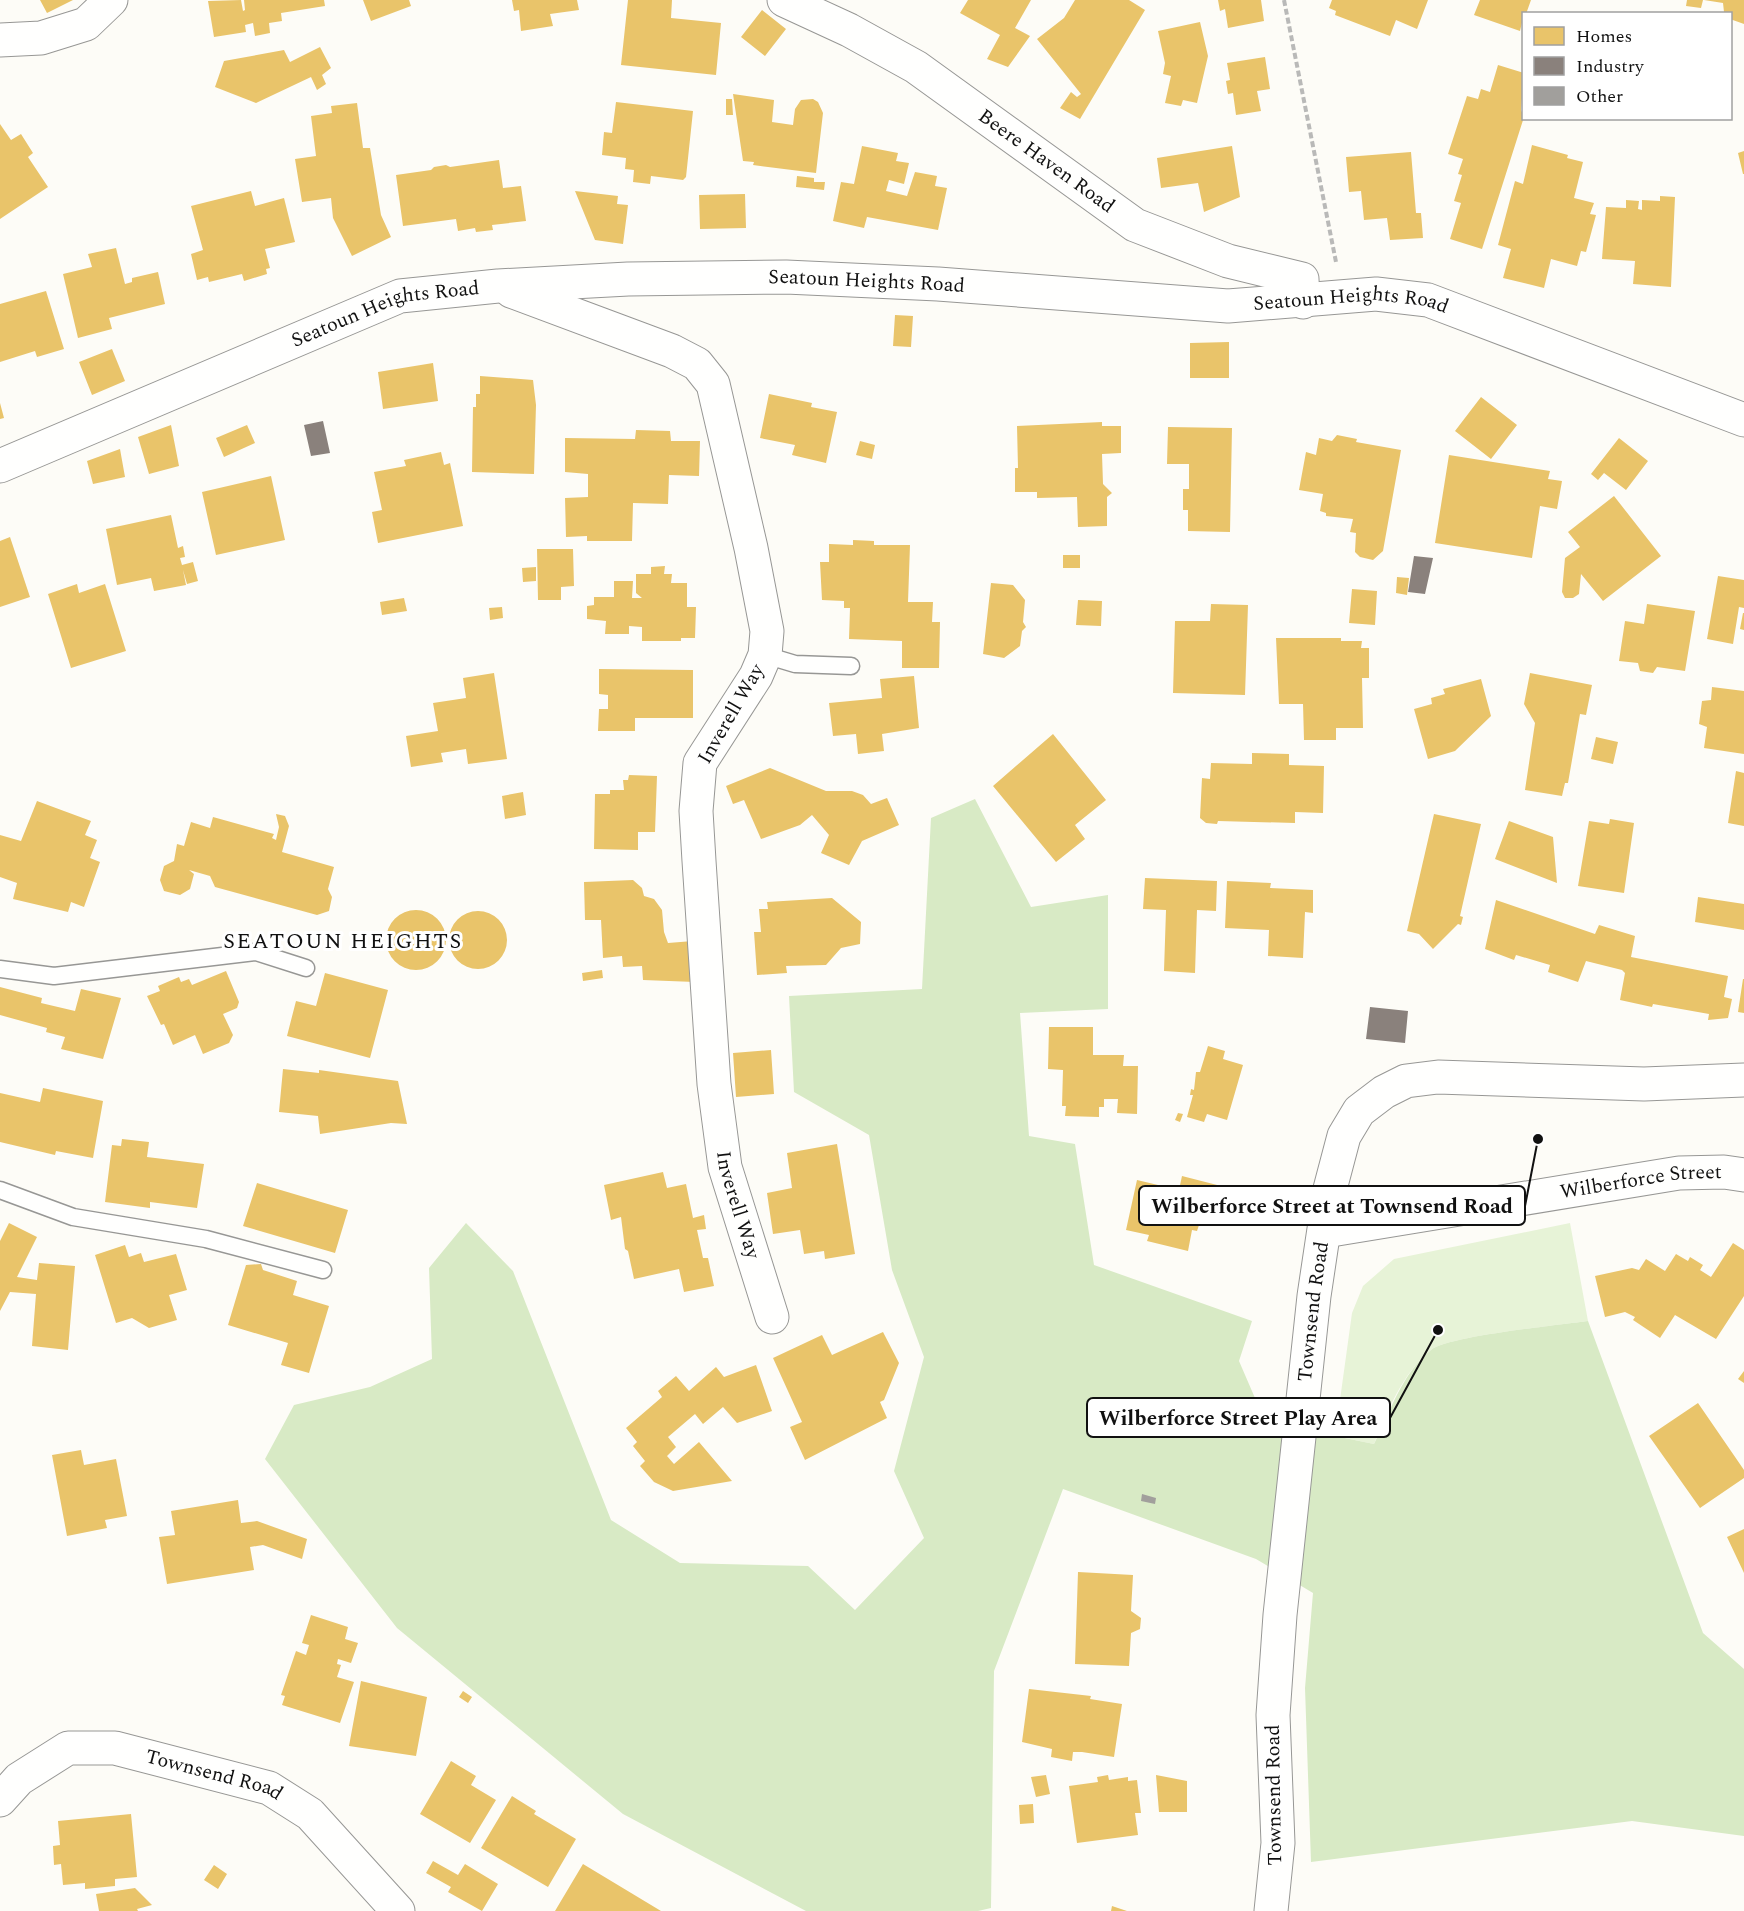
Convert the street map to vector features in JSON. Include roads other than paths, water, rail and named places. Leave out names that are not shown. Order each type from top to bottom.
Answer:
[{"type":"street","points":[[0,40],[41,38],[86,24],[111,0]]},
{"type":"street","name":"Beere Haven Road","points":[[784,0],[849,30],[916,67],[1135,225],[1228,261],[1302,279],[1303,302]]},
{"type":"street","name":"Seatoun Heights Road","points":[[0,466],[399,296],[498,286],[628,279],[786,277],[938,284],[1228,306],[1303,302],[1376,294],[1428,300],[1744,420]]},
{"type":"street","name":"Inverell Way","points":[[498,286],[672,351],[697,364],[713,384],[751,548],[767,631],[765,655],[756,676],[700,763],[696,811],[714,1084],[726,1167],[772,1317]]},
{"type":"street","name":"Townsend Road","points":[[1271,1911],[1278,1843],[1273,1714],[1280,1616],[1314,1296],[1336,1159],[1344,1136],[1359,1111],[1384,1092],[1406,1080],[1438,1077],[1644,1084],[1744,1080]]},
{"type":"street","name":"Wilberforce Street","points":[[1325,1231],[1679,1173],[1724,1172],[1744,1175]]},
{"type":"street","name":"Townsend Road","points":[[0,1800],[19,1779],[68,1748],[115,1749],[269,1788],[310,1814],[398,1911]]},
{"type":"lane","points":[[765,655],[795,664],[852,666]]},
{"type":"lane","points":[[0,969],[54,976],[256,952],[306,968]]},
{"type":"lane","points":[[0,1190],[73,1217],[206,1239],[323,1269]]},
{"type":"place","name":"Wilberforce Street at Townsend Road","points":[[1538,1139]]},
{"type":"place","name":"Wilberforce Street Play Area","points":[[1438,1330]]},
{"type":"district","name":"SEATOUN HEIGHTS","points":[[343,941]]}]
